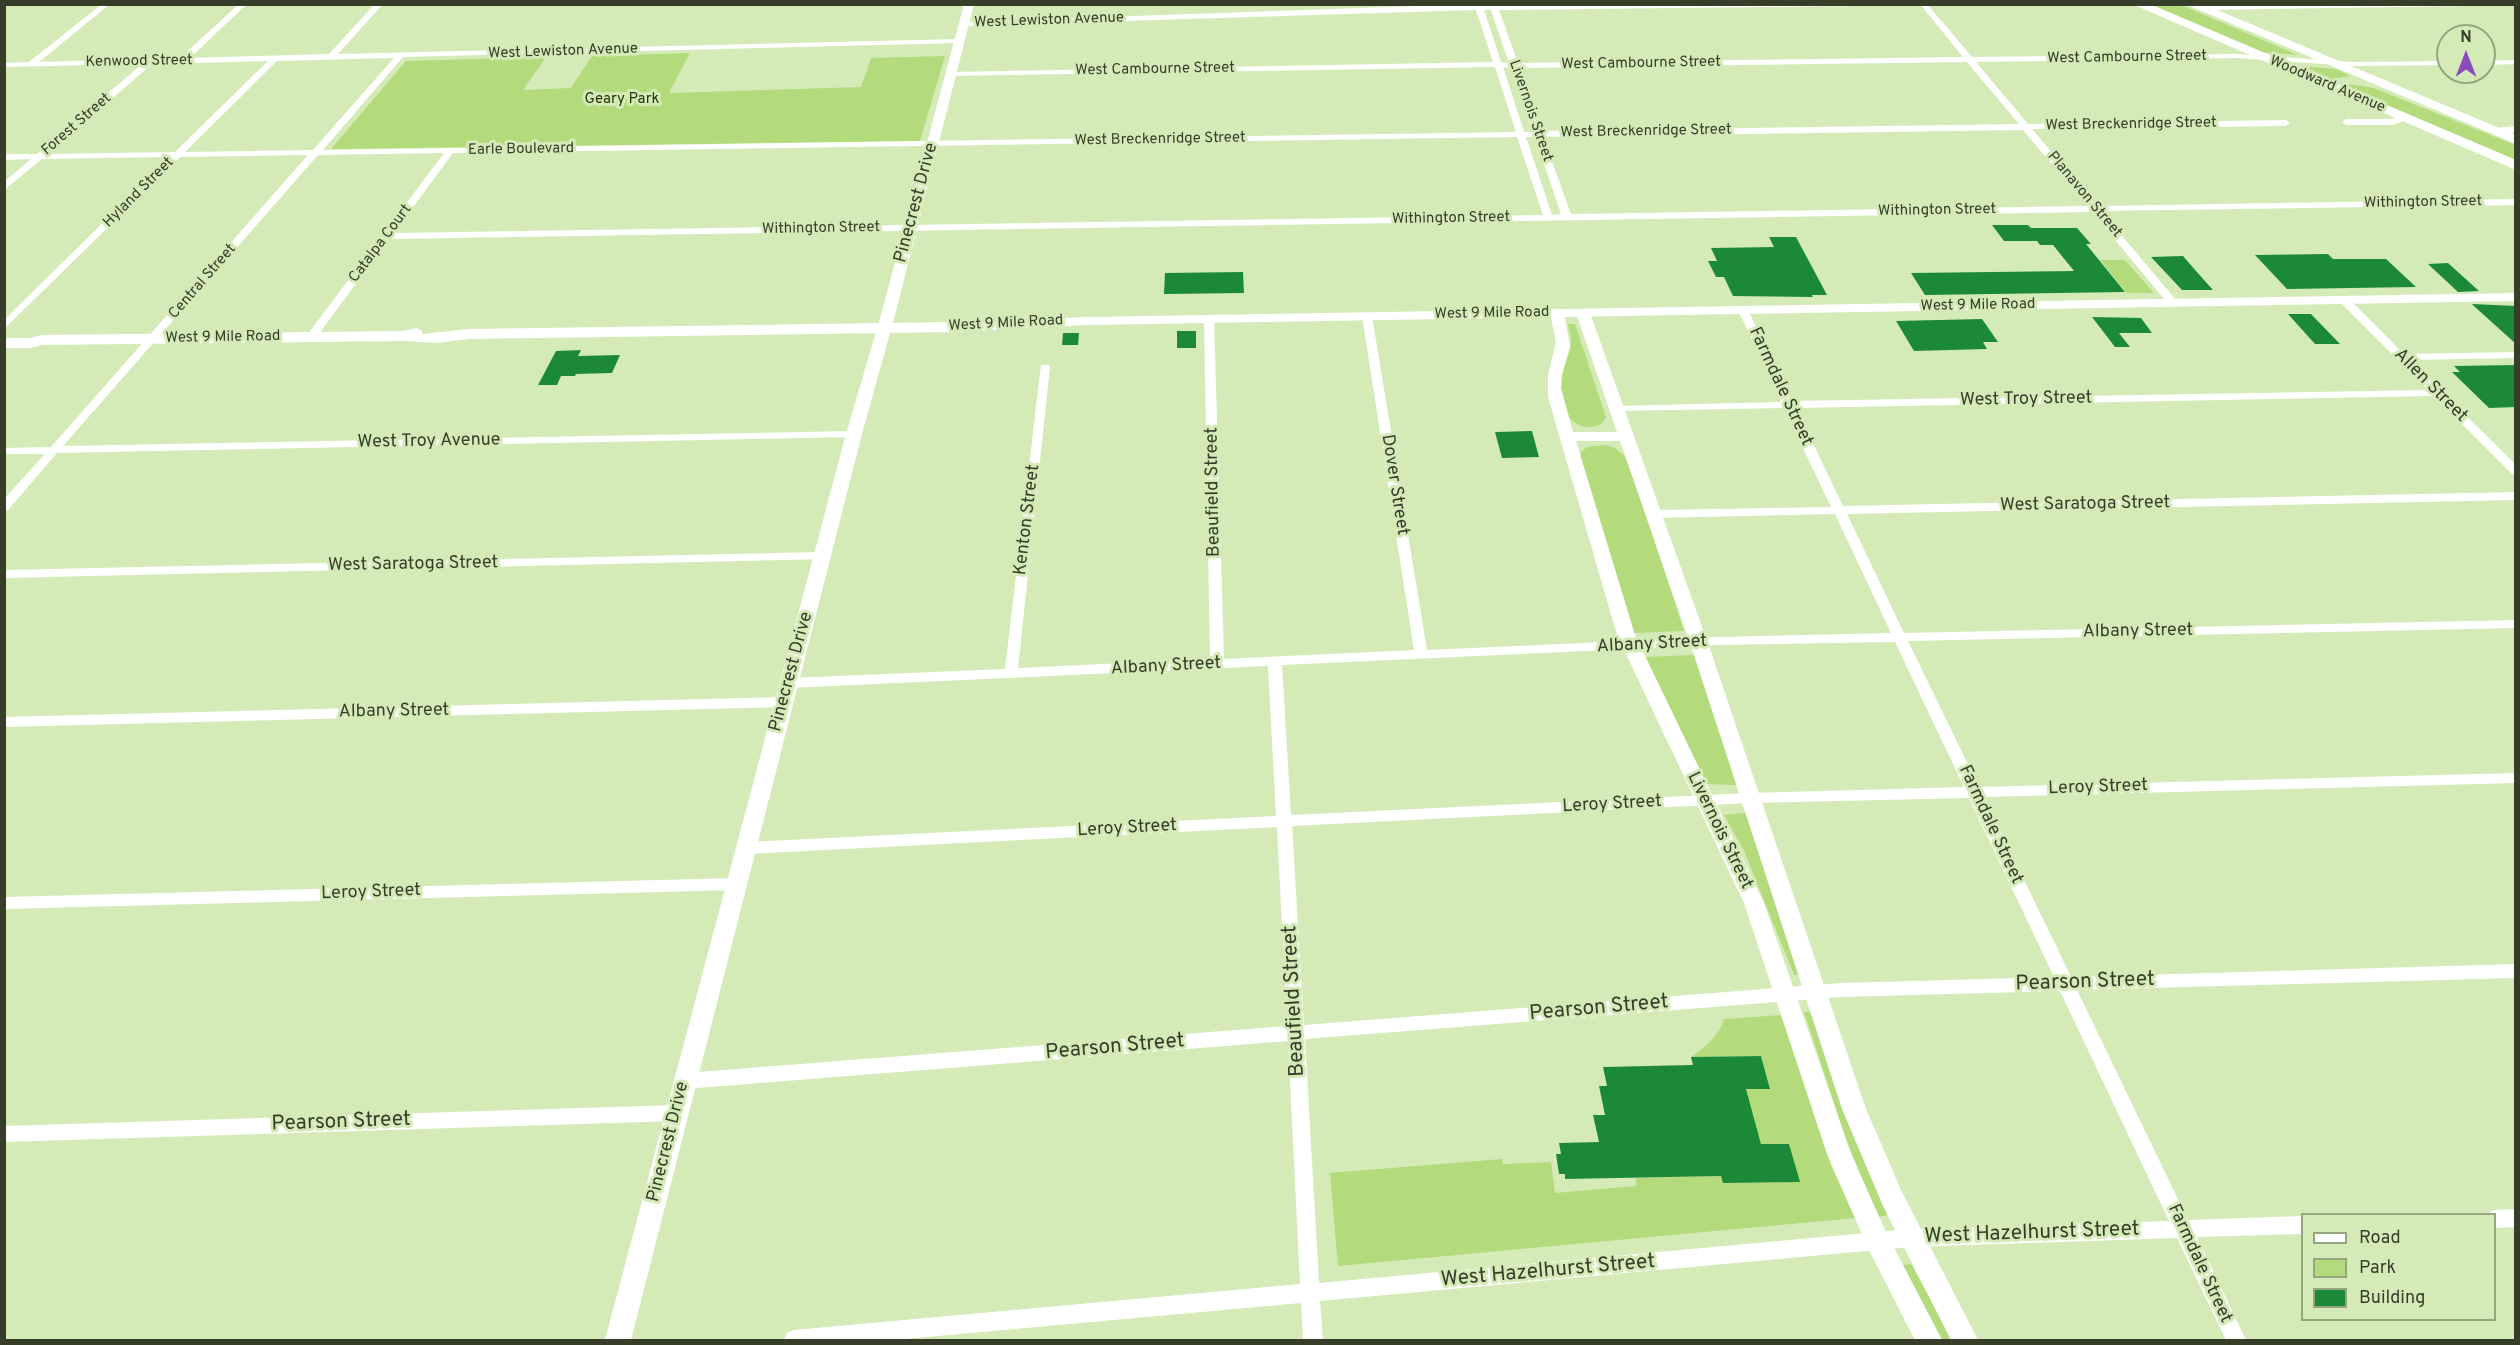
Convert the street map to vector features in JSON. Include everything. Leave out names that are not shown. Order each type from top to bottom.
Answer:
[{"type":"main road","name":"Woodward Avenue","points":[[2138,4],[2516,166]]},
{"type":"main road","name":"Woodward Avenue","points":[[2195,6],[2516,140]]},
{"type":"main road","points":[[2339,91],[2337,86],[2343,80],[2370,80]]},
{"type":"main road","name":"West 9 Mile Road","points":[[4,343],[30,343],[42,340],[311,337],[456,338],[469,334],[884,328],[1209,319],[2516,297]]},
{"type":"main road","name":"West 9 Mile Road","points":[[4,338],[36,337],[42,340]]},
{"type":"street","points":[[31,64],[107,4]]},
{"type":"street","points":[[182,61],[244,4]]},
{"type":"street","points":[[330,58],[380,4]]},
{"type":"street","name":"Pinecrest Drive","points":[[618,1341],[786,693],[969,4]]},
{"type":"street","name":"West Lewiston Avenue","points":[[964,24],[1479,6],[1854,4]]},
{"type":"street","name":"Planavon Street","points":[[1923,4],[2096,208],[2173,303]]},
{"type":"street","points":[[2195,6],[2464,4]]},
{"type":"street","name":"Livernois Street","points":[[1479,6],[1548,217]]},
{"type":"street","name":"Livernois Street","points":[[1494,6],[1567,217]]},
{"type":"street","name":"West Lewiston Avenue","points":[[274,59],[959,41]]},
{"type":"street","name":"Central Street","points":[[4,507],[400,56]]},
{"type":"street","name":"West Cambourne Street","points":[[951,74],[1498,64],[2260,57],[2331,63],[2436,63]]},
{"type":"street","name":"Kenwood Street","points":[[4,65],[274,59]]},
{"type":"street","name":"Hyland Street","points":[[4,326],[274,59]]},
{"type":"street","name":"Forest Street","points":[[4,188],[148,62]]},
{"type":"street","points":[[2496,63],[2516,62]]},
{"type":"street","points":[[10,74],[21,65]]},
{"type":"street","points":[[2346,122],[2392,122],[2405,118]]},
{"type":"street","name":"West Breckenridge Street","points":[[933,144],[2286,123]]},
{"type":"street","points":[[2496,131],[2516,129]]},
{"type":"street","name":"Earle Boulevard","points":[[4,157],[933,144]]},
{"type":"street","name":"Catalpa Court","points":[[311,337],[450,151]]},
{"type":"street","name":"Withington Street","points":[[387,236],[2516,202]]},
{"type":"street","name":"Allen Street","points":[[2344,300],[2515,471]]},
{"type":"street","name":"Farmdale Street","points":[[1743,310],[2236,1341]]},
{"type":"street","name":"Livernois Street","points":[[1557,313],[1563,334],[1563,347],[1554,371],[1553,382],[1566,437],[1630,646],[1754,903],[1839,1154],[1878,1242],[1929,1341]]},
{"type":"street","name":"Livernois Street","points":[[1583,313],[1698,642],[1858,1119],[1878,1172],[1965,1341]]},
{"type":"street","name":"Dover Street","points":[[1367,316],[1421,655]]},
{"type":"street","name":"Beaufield Street","points":[[1209,319],[1217,665]]},
{"type":"street","points":[[2400,357],[2516,355]]},
{"type":"street","name":"Kenton Street","points":[[1011,674],[1045,366]]},
{"type":"street","name":"West Troy Street","points":[[1617,408],[2436,393]]},
{"type":"street","name":"West Troy Avenue","points":[[4,451],[854,434]]},
{"type":"street","points":[[1566,437],[1627,436]]},
{"type":"street","name":"West Saratoga Street","points":[[1654,514],[2516,496]]},
{"type":"street","name":"West Saratoga Street","points":[[4,574],[822,556]]},
{"type":"street","name":"Albany Street","points":[[4,722],[786,693],[1011,674],[1698,642],[2516,624]]},
{"type":"street","name":"Beaufield Street","points":[[1275,662],[1313,1341]]},
{"type":"street","name":"Leroy Street","points":[[746,849],[1750,798],[2516,777]]},
{"type":"street","name":"Leroy Street","points":[[4,903],[737,884]]},
{"type":"street","name":"Pearson Street","points":[[685,1081],[1816,992],[2516,971]]},
{"type":"street","name":"Pearson Street","points":[[4,1134],[677,1113]]},
{"type":"street","points":[[2496,1219],[2516,1218]]},
{"type":"street","name":"West Hazelhurst Street","points":[[794,1341],[1910,1238],[2301,1225]]},
{"type":"green space","points":[[2149,5],[2181,5],[2298,55],[2261,52]]},
{"type":"green space","name":"Geary Park","points":[[690,53],[669,93],[861,87],[871,58],[945,56],[920,141],[331,149],[406,61],[546,57],[523,90],[571,88],[592,56]]},
{"type":"green space","points":[[2302,66],[2336,69],[2350,76],[2327,80],[2299,68]]},
{"type":"green space","points":[[2347,84],[2374,88],[2515,145],[2515,160],[2347,89]]},
{"type":"green space","points":[[2100,260],[2125,260],[2154,293],[2127,293]]},
{"type":"green space","points":[[1568,324],[1575,324],[1606,417],[1601,424],[1596,426],[1579,425],[1568,415],[1564,407],[1561,382],[1571,346]]},
{"type":"green space","points":[[1605,445],[1615,448],[1627,458],[1684,631],[1633,633],[1580,458],[1581,452],[1587,447]]},
{"type":"green space","points":[[1694,655],[1737,785],[1707,784],[1645,657]]},
{"type":"green space","points":[[1746,813],[1800,974],[1794,975],[1744,851],[1724,815]]},
{"type":"green space","points":[[1804,1012],[1814,1012],[1888,1215],[1878,1217],[1846,1139]]},
{"type":"green space","points":[[1783,1015],[1832,1168],[1855,1218],[1338,1266],[1330,1173],[1502,1159],[1503,1164],[1551,1162],[1555,1193],[1636,1186],[1636,1178],[1721,1176],[1723,1183],[1799,1182],[1789,1144],[1761,1144],[1746,1089],[1770,1088],[1761,1056],[1691,1057],[1715,1036],[1724,1019]]},
{"type":"green space","points":[[1911,1264],[1953,1340],[1942,1340],[1902,1265]]},
{"type":"building","points":[[1992,225],[2077,228],[2091,244],[2086,244],[2125,292],[1925,295],[1911,273],[2074,271],[2053,245],[2040,245],[2037,241],[2004,241]]},
{"type":"building","points":[[1769,237],[1796,237],[1827,295],[1812,295],[1813,297],[1733,296],[1724,277],[1716,277],[1708,261],[1717,261],[1711,248],[1774,247]]},
{"type":"building","points":[[2328,254],[2333,259],[2386,259],[2416,287],[2287,289],[2255,255]]},
{"type":"building","points":[[2183,256],[2213,290],[2182,290],[2151,257]]},
{"type":"building","points":[[2448,263],[2479,291],[2458,292],[2428,264]]},
{"type":"building","points":[[1243,272],[1244,293],[1164,294],[1165,273]]},
{"type":"building","points":[[2472,304],[2516,306],[2516,344],[2475,307]]},
{"type":"building","points":[[2288,314],[2311,314],[2340,344],[2315,344]]},
{"type":"building","points":[[2092,317],[2141,318],[2152,333],[2119,333],[2130,347],[2115,347]]},
{"type":"building","points":[[1982,319],[1998,342],[1983,342],[1987,349],[1914,351],[1896,321]]},
{"type":"building","points":[[1177,331],[1196,331],[1196,348],[1177,348]]},
{"type":"building","points":[[1063,333],[1079,333],[1078,345],[1062,345]]},
{"type":"building","points":[[581,350],[578,356],[620,355],[612,373],[561,376],[557,385],[538,385],[556,351]]},
{"type":"building","points":[[2516,365],[2516,407],[2489,408],[2452,372],[2460,372],[2454,366]]},
{"type":"building","points":[[1532,431],[1539,457],[1502,458],[1495,432]]},
{"type":"building","points":[[1761,1056],[1770,1089],[1746,1089],[1761,1144],[1789,1144],[1800,1182],[1723,1183],[1721,1176],[1565,1179],[1565,1174],[1559,1174],[1556,1154],[1561,1154],[1559,1143],[1599,1142],[1593,1115],[1605,1115],[1599,1086],[1607,1086],[1603,1067],[1693,1065],[1691,1057]]}]
